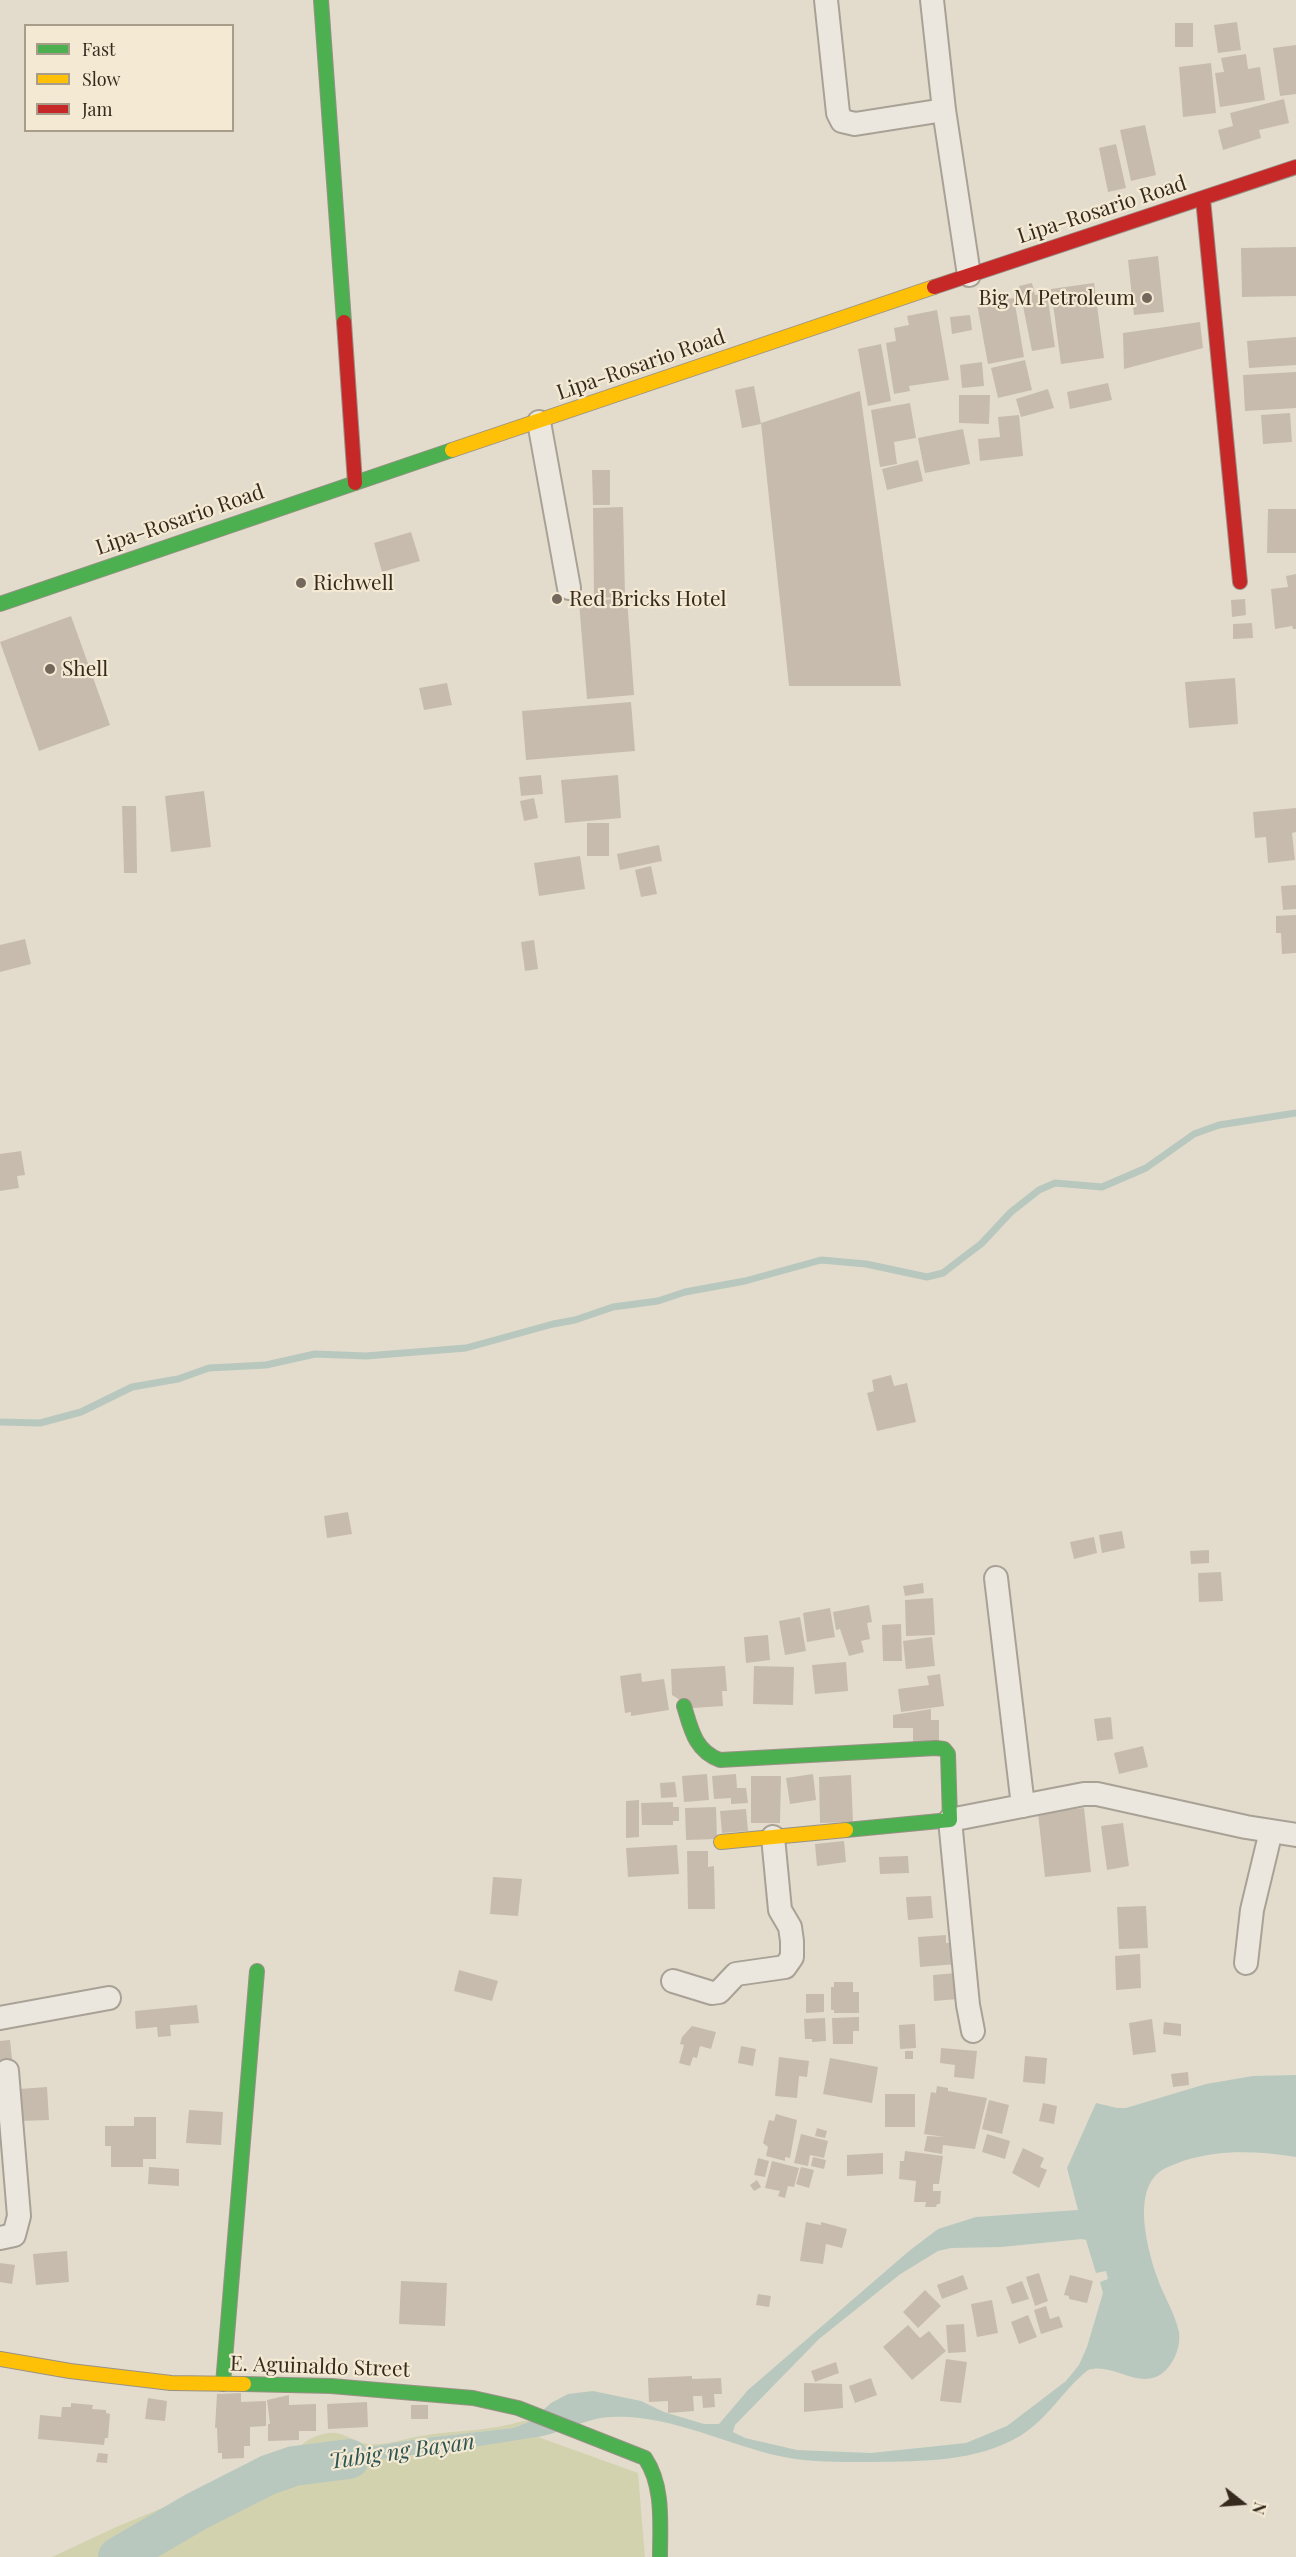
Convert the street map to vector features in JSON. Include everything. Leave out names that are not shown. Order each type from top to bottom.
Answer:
[{"type":"street","points":[[321,0],[355,483]]},
{"type":"street","points":[[826,0],[838,113],[842,121],[855,124],[944,110]]},
{"type":"street","points":[[932,0],[944,110],[969,275]]},
{"type":"street","name":"Lipa-Rosario Road","points":[[0,604],[969,275],[1296,167]]},
{"type":"street","points":[[1203,199],[1240,582]]},
{"type":"street","points":[[539,422],[569,588]]},
{"type":"street","points":[[996,1578],[1023,1806]]},
{"type":"street","points":[[684,1706],[698,1748],[709,1757],[720,1760],[944,1749],[948,1754],[950,1820],[968,2005],[973,2031]]},
{"type":"street","points":[[721,1842],[950,1820],[1084,1794],[1097,1794],[1296,1835]]},
{"type":"street","points":[[1246,1963],[1252,1910],[1271,1831]]},
{"type":"street","points":[[673,1981],[712,1993],[719,1992],[736,1974],[785,1967],[792,1957],[790,1927],[780,1910],[773,1837]]},
{"type":"street","points":[[222,2384],[257,1971]]},
{"type":"street","points":[[0,2018],[109,1998]]},
{"type":"street","points":[[0,2238],[14,2235],[19,2216],[7,2071]]},
{"type":"street","name":"E. Aguinaldo Street","points":[[0,2359],[152,2382],[291,2384],[425,2392],[473,2398],[519,2408],[645,2458],[654,2471],[660,2557]]},
{"type":"green space","points":[[531,2421],[513,2428],[424,2438],[332,2453],[296,2466],[437,2454],[492,2442],[538,2437],[638,2473],[645,2557],[52,2557],[116,2527],[284,2458],[292,2458],[303,2444],[317,2436],[334,2433],[363,2443],[390,2443],[427,2435],[499,2427]]},
{"type":"water","points":[[1296,2075],[1296,2157],[1239,2152],[1197,2157],[1172,2165],[1158,2173],[1149,2186],[1145,2198],[1145,2225],[1150,2253],[1179,2332],[1177,2352],[1172,2362],[1157,2377],[1147,2379],[1098,2368],[1088,2370],[1039,2422],[1003,2445],[967,2455],[930,2460],[814,2461],[758,2451],[654,2420],[611,2417],[592,2420],[547,2435],[507,2442],[386,2458],[294,2466],[332,2453],[424,2438],[513,2428],[531,2421],[551,2403],[568,2394],[593,2391],[641,2401],[664,2412],[704,2424],[719,2424],[748,2390],[909,2251],[938,2229],[976,2217],[1078,2210],[1067,2168],[1096,2103],[1126,2108],[1206,2084],[1253,2076]],"holes":[[[1086,2240],[1096,2273],[1106,2271],[1108,2279],[1100,2282],[1103,2293],[1087,2347],[1079,2365],[1066,2381],[1007,2426],[966,2443],[871,2453],[797,2450],[745,2438],[733,2432],[735,2425],[819,2339],[899,2275],[938,2251],[951,2248],[1001,2247]]]},
{"type":"building","points":[[1237,22],[1241,50],[1218,53],[1214,25]]},
{"type":"building","points":[[1175,23],[1193,23],[1193,47],[1175,47]]},
{"type":"building","points":[[1296,45],[1296,94],[1280,96],[1273,48]]},
{"type":"building","points":[[1246,54],[1248,69],[1260,67],[1265,100],[1220,107],[1215,73],[1224,72],[1221,58]]},
{"type":"building","points":[[1211,63],[1216,113],[1183,117],[1179,67]]},
{"type":"building","points":[[1284,99],[1289,123],[1259,130],[1261,138],[1223,150],[1218,130],[1233,126],[1230,113]]},
{"type":"building","points":[[1145,125],[1156,175],[1131,181],[1120,130]]},
{"type":"building","points":[[1116,144],[1126,188],[1108,192],[1099,148]]},
{"type":"building","points":[[1296,247],[1296,296],[1242,297],[1241,248]]},
{"type":"building","name":"Big M Petroleum","points":[[1158,256],[1164,312],[1134,315],[1128,260]]},
{"type":"building","points":[[1032,283],[1035,295],[1047,293],[1055,347],[1032,351],[1019,286]]},
{"type":"building","points":[[1094,283],[1104,358],[1061,364],[1051,289]]},
{"type":"building","points":[[1014,298],[1024,357],[988,364],[977,304]]},
{"type":"building","points":[[937,310],[949,380],[909,386],[910,391],[894,394],[886,343],[896,341],[894,328],[909,325],[907,316]]},
{"type":"building","points":[[970,315],[972,330],[952,334],[950,317]]},
{"type":"building","points":[[1200,322],[1203,348],[1124,369],[1123,333]]},
{"type":"building","points":[[1296,337],[1296,365],[1249,368],[1247,341]]},
{"type":"building","points":[[881,344],[891,401],[868,406],[858,349]]},
{"type":"building","points":[[1025,360],[1032,390],[998,398],[991,368]]},
{"type":"building","points":[[982,362],[984,386],[962,388],[960,365]]},
{"type":"building","points":[[1296,372],[1296,408],[1245,411],[1243,375]]},
{"type":"building","points":[[1108,383],[1112,400],[1070,409],[1067,392]]},
{"type":"building","points":[[754,386],[761,424],[742,428],[735,390]]},
{"type":"building","points":[[1048,389],[1054,408],[1021,417],[1016,399]]},
{"type":"building","points":[[860,391],[901,686],[789,686],[761,423]]},
{"type":"building","points":[[959,395],[990,395],[989,424],[959,423]]},
{"type":"building","points":[[910,403],[916,438],[894,442],[897,464],[880,467],[871,410]]},
{"type":"building","points":[[1290,413],[1292,442],[1263,444],[1261,415]]},
{"type":"building","points":[[1019,415],[1023,456],[980,461],[978,439],[1000,437],[998,417]]},
{"type":"building","points":[[963,429],[970,464],[925,473],[918,438]]},
{"type":"building","points":[[918,460],[923,481],[887,490],[882,469]]},
{"type":"building","points":[[592,470],[610,470],[610,505],[593,505]]},
{"type":"building","points":[[623,507],[625,597],[594,598],[593,508]]},
{"type":"building","points":[[1268,509],[1296,509],[1296,553],[1267,553]]},
{"type":"building","points":[[411,532],[420,561],[382,572],[374,543]]},
{"type":"building","points":[[1296,574],[1296,629],[1292,626],[1275,629],[1271,589],[1288,587],[1286,576]]},
{"type":"building","points":[[627,598],[634,695],[587,699],[579,602]]},
{"type":"building","points":[[1245,599],[1246,615],[1232,617],[1231,600]]},
{"type":"building","name":"Shell","points":[[71,616],[110,725],[39,751],[0,642]]},
{"type":"building","points":[[1252,623],[1253,638],[1233,639],[1233,624]]},
{"type":"building","points":[[1235,678],[1238,724],[1189,728],[1185,682]]},
{"type":"building","points":[[447,683],[452,705],[424,710],[419,688]]},
{"type":"building","points":[[631,702],[635,751],[526,760],[522,711]]},
{"type":"building","points":[[541,775],[543,794],[521,796],[519,777]]},
{"type":"building","points":[[618,775],[621,818],[565,823],[561,780]]},
{"type":"building","points":[[204,791],[211,847],[171,852],[165,796]]},
{"type":"building","points":[[534,798],[538,818],[524,821],[520,801]]},
{"type":"building","points":[[122,806],[136,806],[137,873],[124,873]]},
{"type":"building","points":[[1296,808],[1296,832],[1292,833],[1295,860],[1268,863],[1266,837],[1255,838],[1253,812]]},
{"type":"building","points":[[587,823],[609,823],[609,856],[587,856]]},
{"type":"building","points":[[659,845],[662,861],[620,870],[617,854]]},
{"type":"building","points":[[580,856],[585,889],[539,896],[534,863]]},
{"type":"building","points":[[651,866],[657,894],[641,897],[635,870]]},
{"type":"building","points":[[1296,885],[1296,909],[1283,910],[1281,886]]},
{"type":"building","points":[[1296,915],[1296,953],[1282,954],[1281,933],[1276,933],[1276,916]]},
{"type":"building","points":[[25,939],[31,964],[0,972],[0,945]]},
{"type":"building","points":[[534,940],[538,969],[525,971],[521,942]]},
{"type":"building","points":[[21,1151],[25,1175],[17,1176],[19,1188],[0,1191],[0,1154]]},
{"type":"building","points":[[891,1375],[894,1386],[907,1383],[916,1422],[877,1431],[867,1393],[874,1391],[872,1380]]},
{"type":"building","points":[[348,1512],[352,1534],[327,1538],[324,1516]]},
{"type":"building","points":[[1122,1531],[1125,1548],[1102,1553],[1099,1535]]},
{"type":"building","points":[[1094,1537],[1097,1553],[1074,1559],[1070,1542]]},
{"type":"building","points":[[1209,1550],[1209,1563],[1191,1564],[1190,1551]]},
{"type":"building","points":[[1221,1572],[1223,1601],[1199,1602],[1198,1573]]},
{"type":"building","points":[[923,1583],[924,1593],[905,1596],[903,1586]]},
{"type":"building","points":[[933,1598],[935,1635],[906,1636],[905,1600]]},
{"type":"building","points":[[869,1605],[872,1622],[867,1623],[870,1639],[861,1641],[864,1652],[849,1656],[840,1629],[836,1630],[833,1612]]},
{"type":"building","points":[[830,1608],[835,1637],[807,1642],[803,1613]]},
{"type":"building","points":[[800,1617],[806,1651],[785,1655],[779,1621]]},
{"type":"building","points":[[901,1624],[902,1661],[883,1661],[882,1625]]},
{"type":"building","points":[[768,1635],[770,1660],[746,1663],[744,1637]]},
{"type":"building","points":[[932,1637],[935,1666],[906,1669],[903,1641]]},
{"type":"building","points":[[846,1662],[848,1691],[815,1694],[812,1665]]},
{"type":"building","points":[[725,1666],[727,1691],[722,1691],[723,1706],[693,1708],[672,1695],[671,1669]]},
{"type":"building","points":[[754,1666],[794,1667],[793,1705],[753,1704]]},
{"type":"building","points":[[641,1673],[642,1682],[664,1679],[669,1710],[631,1716],[631,1712],[625,1713],[620,1676]]},
{"type":"building","points":[[940,1674],[944,1706],[901,1712],[898,1689],[929,1685],[927,1676]]},
{"type":"building","points":[[931,1709],[931,1720],[939,1720],[939,1743],[913,1744],[913,1728],[893,1728],[893,1715]]},
{"type":"building","points":[[1111,1717],[1113,1739],[1097,1741],[1094,1719]]},
{"type":"building","points":[[1143,1746],[1148,1767],[1119,1774],[1114,1753]]},
{"type":"building","points":[[707,1774],[709,1800],[684,1802],[682,1776]]},
{"type":"building","points":[[736,1774],[737,1788],[746,1788],[748,1803],[731,1804],[731,1798],[714,1799],[712,1776]]},
{"type":"building","points":[[813,1774],[816,1800],[790,1804],[786,1778]]},
{"type":"building","points":[[851,1775],[853,1822],[820,1823],[819,1777]]},
{"type":"building","points":[[751,1776],[781,1776],[780,1823],[751,1823]]},
{"type":"building","points":[[675,1782],[677,1797],[661,1798],[660,1783]]},
{"type":"building","points":[[639,1800],[639,1837],[626,1838],[626,1801]]},
{"type":"building","points":[[673,1802],[673,1807],[679,1807],[679,1821],[673,1821],[673,1825],[642,1825],[641,1803]]},
{"type":"building","points":[[716,1807],[717,1839],[686,1840],[685,1808]]},
{"type":"building","points":[[1084,1808],[1091,1872],[1045,1877],[1038,1813]]},
{"type":"building","points":[[746,1809],[748,1831],[722,1833],[720,1811]]},
{"type":"building","points":[[1123,1823],[1129,1866],[1107,1870],[1101,1826]]},
{"type":"building","points":[[844,1841],[846,1862],[817,1866],[815,1844]]},
{"type":"building","points":[[677,1845],[679,1874],[628,1877],[626,1848]]},
{"type":"building","points":[[687,1851],[708,1851],[708,1867],[714,1866],[715,1909],[688,1909]]},
{"type":"building","points":[[908,1856],[909,1873],[880,1874],[879,1857]]},
{"type":"building","points":[[493,1877],[522,1879],[518,1916],[490,1914]]},
{"type":"building","points":[[931,1896],[933,1918],[908,1920],[906,1897]]},
{"type":"building","points":[[1146,1906],[1148,1948],[1119,1949],[1117,1907]]},
{"type":"building","points":[[946,1935],[946,1943],[955,1942],[957,1964],[920,1967],[918,1937]]},
{"type":"building","points":[[1140,1954],[1141,1988],[1116,1990],[1115,1956]]},
{"type":"building","points":[[459,1970],[498,1981],[492,2001],[454,1991]]},
{"type":"building","points":[[956,1973],[958,1999],[934,2001],[933,1975]]},
{"type":"building","points":[[834,1982],[853,1982],[853,1992],[859,1992],[859,2013],[834,2013],[834,2010],[831,2010],[831,1987],[834,1987]]},
{"type":"building","points":[[806,1994],[824,1994],[824,2012],[806,2013]]},
{"type":"building","points":[[197,2005],[199,2023],[170,2025],[171,2036],[158,2037],[157,2027],[136,2029],[135,2011]]},
{"type":"building","points":[[859,2017],[859,2031],[853,2031],[853,2044],[833,2044],[832,2018]]},
{"type":"building","points":[[825,2018],[826,2041],[812,2042],[812,2039],[805,2039],[804,2019]]},
{"type":"building","points":[[1152,2019],[1156,2052],[1133,2055],[1129,2023]]},
{"type":"building","points":[[1164,2022],[1181,2024],[1181,2036],[1163,2034]]},
{"type":"building","points":[[915,2024],[916,2048],[900,2049],[899,2025]]},
{"type":"building","points":[[692,2026],[716,2032],[711,2049],[700,2046],[697,2058],[693,2057],[690,2066],[679,2063],[684,2045],[680,2044],[682,2037]]},
{"type":"building","points":[[10,2040],[12,2059],[0,2060],[0,2041]]},
{"type":"building","points":[[741,2046],[756,2049],[753,2066],[738,2063]]},
{"type":"building","points":[[941,2048],[977,2051],[974,2079],[954,2077],[955,2065],[940,2063]]},
{"type":"building","points":[[905,2051],[913,2051],[913,2059],[905,2059]]},
{"type":"building","points":[[1025,2056],[1047,2058],[1045,2084],[1023,2082]]},
{"type":"building","points":[[779,2057],[809,2061],[807,2077],[799,2076],[797,2098],[775,2096]]},
{"type":"building","points":[[830,2058],[878,2067],[872,2103],[823,2094]]},
{"type":"building","points":[[1188,2072],[1189,2085],[1173,2087],[1171,2074]]},
{"type":"building","points":[[937,2086],[948,2088],[948,2091],[987,2098],[975,2149],[943,2145],[942,2154],[924,2151],[927,2136],[945,2137],[924,2134],[931,2092],[936,2093]]},
{"type":"building","points":[[47,2087],[49,2120],[21,2121],[19,2089]]},
{"type":"building","points":[[885,2094],[915,2094],[915,2127],[885,2127]]},
{"type":"building","points":[[989,2100],[1009,2105],[1002,2134],[982,2129]]},
{"type":"building","points":[[1043,2103],[1057,2106],[1054,2124],[1039,2121]]},
{"type":"building","points":[[189,2110],[223,2112],[221,2145],[186,2143]]},
{"type":"building","points":[[776,2114],[797,2120],[790,2158],[785,2157],[785,2161],[766,2156],[768,2147],[763,2143],[769,2120],[774,2121]]},
{"type":"building","points":[[134,2117],[156,2117],[156,2159],[143,2159],[143,2167],[111,2167],[111,2146],[105,2146],[105,2126],[134,2126]]},
{"type":"building","points":[[817,2128],[827,2131],[825,2138],[815,2136]]},
{"type":"building","points":[[801,2134],[828,2141],[824,2158],[810,2155],[808,2166],[794,2163]]},
{"type":"building","points":[[987,2134],[1010,2141],[1005,2159],[982,2152]]},
{"type":"building","points":[[1023,2148],[1044,2158],[1040,2167],[1047,2170],[1039,2188],[1012,2173]]},
{"type":"building","points":[[905,2151],[943,2156],[939,2184],[933,2184],[933,2191],[941,2191],[940,2204],[936,2207],[925,2207],[926,2202],[914,2202],[916,2181],[899,2179],[900,2161],[904,2161]]},
{"type":"building","points":[[883,2153],[883,2174],[847,2176],[847,2155]]},
{"type":"building","points":[[813,2157],[826,2160],[824,2169],[811,2166]]},
{"type":"building","points":[[758,2158],[769,2161],[765,2177],[754,2175]]},
{"type":"building","points":[[772,2161],[799,2168],[794,2187],[788,2186],[785,2198],[778,2196],[780,2191],[765,2188]]},
{"type":"building","points":[[149,2167],[179,2169],[179,2186],[148,2184]]},
{"type":"building","points":[[801,2167],[814,2170],[809,2188],[796,2184]]},
{"type":"building","points":[[757,2180],[761,2187],[754,2191],[750,2185]]},
{"type":"building","points":[[806,2222],[821,2225],[821,2222],[847,2229],[842,2248],[826,2244],[823,2264],[800,2261]]},
{"type":"building","points":[[67,2251],[69,2282],[36,2285],[33,2254]]},
{"type":"building","points":[[0,2263],[15,2265],[12,2284],[0,2282]]},
{"type":"building","points":[[1039,2273],[1048,2301],[1035,2306],[1026,2277]]},
{"type":"building","points":[[963,2275],[968,2289],[942,2299],[937,2285]]},
{"type":"building","points":[[1070,2275],[1093,2281],[1087,2303],[1069,2299],[1069,2296],[1064,2295]]},
{"type":"building","points":[[401,2281],[447,2283],[445,2326],[399,2324]]},
{"type":"building","points":[[1022,2281],[1029,2299],[1012,2304],[1006,2287]]},
{"type":"building","points":[[925,2290],[941,2306],[918,2328],[903,2312]]},
{"type":"building","points":[[758,2294],[771,2296],[769,2307],[756,2305]]},
{"type":"building","points":[[992,2300],[998,2333],[977,2337],[971,2304]]},
{"type":"building","points":[[1046,2306],[1050,2319],[1059,2316],[1063,2327],[1041,2334],[1034,2310]]},
{"type":"building","points":[[1028,2315],[1037,2337],[1019,2344],[1011,2322]]},
{"type":"building","points":[[964,2324],[966,2352],[948,2353],[946,2325]]},
{"type":"building","points":[[908,2325],[920,2338],[929,2331],[946,2351],[912,2380],[883,2347]]},
{"type":"building","points":[[946,2359],[967,2362],[961,2403],[940,2401]]},
{"type":"building","points":[[836,2362],[839,2373],[815,2382],[811,2371]]},
{"type":"building","points":[[692,2376],[692,2379],[721,2378],[722,2394],[714,2394],[715,2407],[703,2408],[702,2396],[693,2396],[694,2411],[668,2413],[668,2401],[649,2402],[648,2378]]},
{"type":"building","points":[[871,2378],[877,2395],[855,2403],[849,2386]]},
{"type":"building","points":[[804,2383],[842,2384],[843,2408],[804,2412]]},
{"type":"building","points":[[241,2393],[241,2402],[266,2401],[266,2426],[250,2427],[250,2446],[244,2446],[244,2458],[222,2459],[222,2453],[218,2453],[217,2428],[215,2428],[217,2394]]},
{"type":"building","points":[[289,2395],[289,2405],[316,2404],[316,2431],[299,2431],[299,2440],[268,2441],[268,2424],[270,2424],[267,2400]]},
{"type":"building","points":[[148,2398],[167,2401],[165,2421],[145,2419]]},
{"type":"building","points":[[367,2402],[368,2427],[328,2429],[327,2404]]},
{"type":"building","points":[[71,2403],[93,2405],[92,2409],[106,2410],[106,2413],[110,2414],[108,2438],[105,2438],[104,2445],[38,2439],[40,2415],[61,2417],[62,2407],[71,2407]]},
{"type":"building","points":[[411,2405],[428,2405],[428,2419],[411,2419]]},
{"type":"building","points":[[98,2453],[108,2454],[107,2463],[96,2462]]},
{"type":"waterway","points":[[0,1422],[40,1423],[81,1412],[132,1387],[178,1379],[209,1368],[266,1365],[315,1354],[366,1356],[466,1348],[575,1320],[613,1307],[658,1301],[685,1292],[745,1281],[821,1260],[866,1264],[927,1277],[943,1273],[981,1244],[1011,1212],[1039,1190],[1055,1183],[1102,1187],[1146,1168],[1194,1134],[1219,1125],[1296,1113]]},
{"type":"waterway","name":"Tubig ng Bayan","points":[[118,2557],[197,2511],[268,2475],[294,2466],[349,2459]]},
{"type":"traffic: fast","points":[[321,0],[344,322]]},
{"type":"traffic: fast","points":[[0,604],[452,450]]},
{"type":"traffic: fast","points":[[684,1706],[699,1745],[720,1760],[936,1748],[944,1749],[948,1754],[950,1820],[846,1830]]},
{"type":"traffic: fast","points":[[223,2384],[257,1971]]},
{"type":"traffic: fast","points":[[244,2384],[331,2386],[473,2398],[518,2408],[645,2458],[655,2481],[660,2506],[660,2557]]},
{"type":"traffic: slow","points":[[452,450],[934,287]]},
{"type":"traffic: slow","points":[[721,1842],[846,1830]]},
{"type":"traffic: slow","points":[[0,2359],[70,2371],[171,2383],[244,2384]]},
{"type":"traffic: jam","points":[[934,287],[1296,167]]},
{"type":"traffic: jam","points":[[1203,199],[1240,582]]},
{"type":"traffic: jam","points":[[344,322],[355,483]]},
{"type":"place","name":"Big M Petroleum","points":[[1147,298]]},
{"type":"place","name":"Richwell","points":[[301,583]]},
{"type":"place","name":"Red Bricks Hotel","points":[[557,599]]},
{"type":"place","name":"Shell","points":[[50,669]]}]
